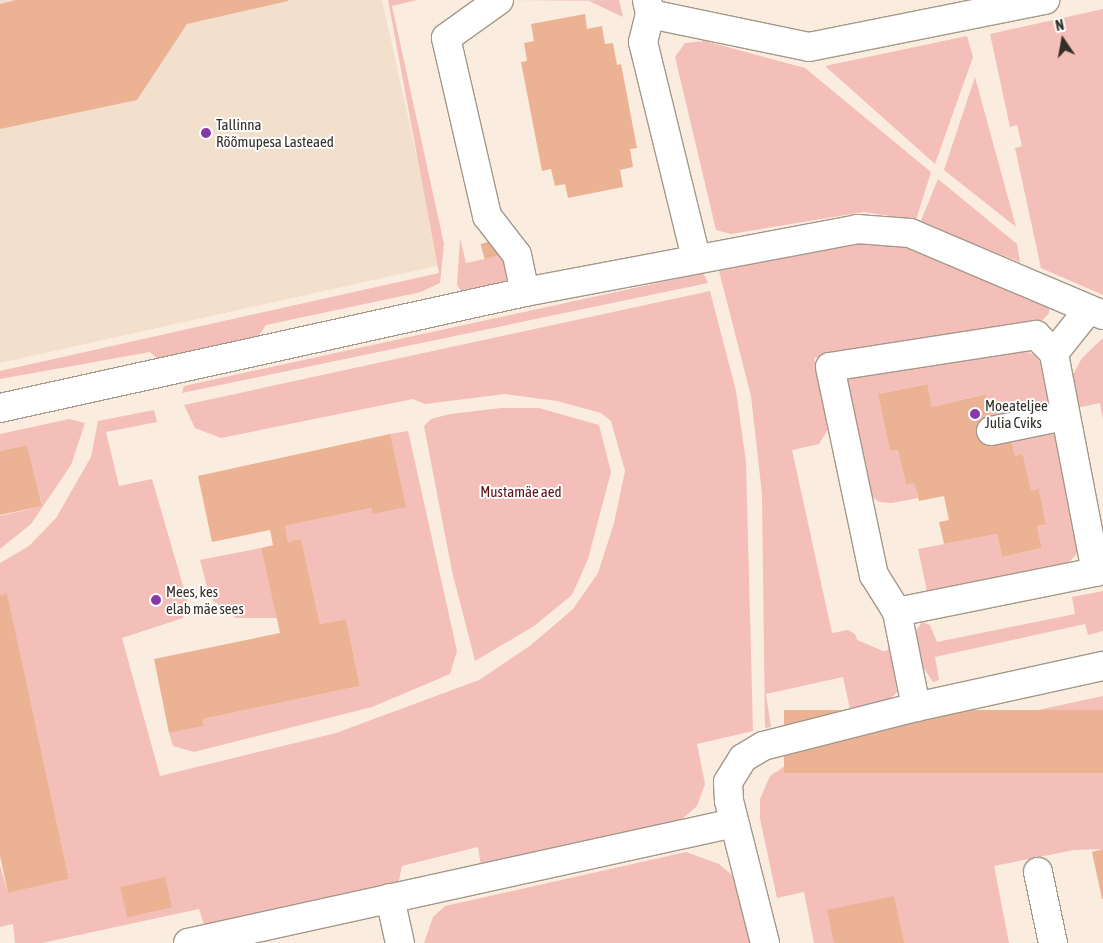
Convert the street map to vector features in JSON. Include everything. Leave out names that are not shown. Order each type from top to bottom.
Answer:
[{"type":"street","points":[[499,0],[446,38],[487,216],[517,255],[525,292]]},
{"type":"street","points":[[696,258],[643,42],[649,7],[809,47],[1045,0]]},
{"type":"street","points":[[0,408],[525,292],[857,228],[910,233],[1096,312],[1054,353]]},
{"type":"street","points":[[896,612],[1096,572],[1054,353],[1036,335],[830,367],[874,575],[896,612],[916,707]]},
{"type":"street","points":[[991,431],[1065,416]]},
{"type":"street","points":[[765,943],[734,823],[728,782],[743,758],[763,746],[916,707],[1103,666]]},
{"type":"street","points":[[188,943],[734,823]]},
{"type":"street","points":[[1038,872],[1053,943]]},
{"type":"street","points":[[390,898],[400,943]]},
{"type":"shaded area","name":"Tallinna Rõõmupesa Lasteaed","points":[[0,0],[382,0],[441,265],[0,363]]},
{"type":"green space","points":[[388,0],[417,0],[392,6],[444,244],[440,283],[421,292],[266,325],[256,340],[161,362],[150,352],[0,379],[0,371],[439,273]]},
{"type":"green space","points":[[619,0],[623,17],[589,1],[509,1]]},
{"type":"green space","points":[[1103,9],[1103,295],[1041,268],[1015,148],[1022,146],[1017,125],[1010,127],[990,34]]},
{"type":"green space","points":[[967,36],[973,57],[935,164],[825,66]]},
{"type":"green space","points":[[705,41],[805,68],[931,172],[916,220],[864,212],[731,234],[716,230],[675,57],[685,43]]},
{"type":"green space","points":[[975,77],[1016,227],[944,170]]},
{"type":"green space","points":[[938,179],[1017,244],[1020,262],[920,223]]},
{"type":"green space","points":[[460,238],[466,263],[503,255],[511,283],[464,295],[457,285]]},
{"type":"green space","points":[[869,240],[919,251],[1049,305],[1049,313],[1039,324],[1028,327],[814,358],[830,426],[819,444],[792,450],[832,633],[848,630],[855,634],[857,640],[883,651],[887,651],[890,643],[897,692],[889,700],[850,709],[843,677],[766,694],[771,727],[765,728],[762,494],[751,396],[719,271]]},
{"type":"green space","points":[[703,273],[708,283],[182,393],[184,386]]},
{"type":"green space","points":[[710,291],[736,391],[746,462],[753,731],[697,744],[705,784],[697,806],[681,820],[481,867],[478,847],[402,866],[398,885],[204,925],[199,909],[42,943],[15,943],[13,924],[0,927],[0,866],[8,893],[69,879],[7,594],[0,595],[0,563],[29,546],[56,518],[91,457],[98,421],[154,410],[157,422],[106,432],[119,486],[152,479],[188,603],[183,618],[122,638],[160,776],[336,733],[479,680],[531,645],[573,609],[598,573],[614,523],[625,471],[611,421],[601,413],[557,401],[505,394],[425,404],[413,399],[221,438],[195,428],[184,405]]},
{"type":"green space","points":[[1103,338],[1103,421],[1100,403],[1081,407],[1073,402],[1072,376],[1082,358]]},
{"type":"green space","points":[[1017,348],[1035,355],[1044,367],[1055,410],[990,420],[984,394],[932,407],[926,384],[878,394],[890,451],[898,450],[906,485],[914,483],[918,498],[892,503],[879,502],[871,496],[842,387],[848,376]]},
{"type":"green space","name":"Mustamäe aed","points":[[501,408],[539,408],[599,425],[611,472],[588,559],[572,595],[534,626],[475,661],[452,571],[424,426],[431,419],[450,414]]},
{"type":"green space","points":[[69,419],[85,423],[71,465],[31,524],[0,549],[0,516],[42,506],[27,445],[0,451],[0,434]]},
{"type":"green space","points":[[1056,429],[1080,548],[1075,556],[1069,562],[927,591],[918,549],[997,534],[1002,557],[1042,548],[1037,526],[1046,523],[1039,490],[1031,491],[1023,454],[1015,456],[1011,438]]},
{"type":"green space","points":[[408,431],[457,651],[450,674],[372,707],[194,752],[173,746],[169,733],[204,726],[203,719],[360,686],[346,619],[320,624],[301,540],[288,542],[285,526],[371,508],[372,514],[390,434]]},
{"type":"green space","points":[[261,548],[277,618],[236,618],[210,598],[200,560]]},
{"type":"green space","points":[[1103,591],[1103,631],[1088,635],[1085,624],[935,657],[939,680],[933,682],[923,667],[916,631],[922,622],[930,625],[937,642],[1075,614],[1072,597]]},
{"type":"green space","points":[[1103,696],[1103,849],[1074,850],[994,866],[1009,943],[814,943],[804,892],[777,898],[760,819],[760,799],[770,776],[788,764]]},
{"type":"green space","points":[[686,852],[719,864],[739,881],[753,943],[424,943],[433,917],[445,906]]},
{"type":"building","points":[[16,0],[288,1],[187,24],[137,100],[0,129],[0,4]]},
{"type":"building","points":[[585,14],[587,29],[602,26],[605,44],[613,43],[617,65],[621,64],[637,148],[630,149],[633,167],[620,170],[623,187],[568,198],[565,184],[555,186],[551,169],[542,171],[521,62],[527,61],[524,43],[534,41],[531,24]]},
{"type":"building","points":[[495,240],[499,255],[485,259],[481,244]]},
{"type":"building","points":[[927,384],[932,407],[985,394],[990,420],[981,423],[985,443],[1011,438],[1015,456],[1023,454],[1031,491],[1039,489],[1046,524],[1037,526],[1042,548],[1002,557],[997,534],[944,544],[939,522],[949,520],[944,496],[919,501],[914,483],[906,485],[898,450],[890,451],[878,394]]},
{"type":"building","points":[[390,434],[406,507],[372,514],[371,508],[285,526],[288,542],[301,539],[320,624],[346,619],[360,686],[203,719],[204,726],[169,733],[154,659],[280,633],[261,548],[273,545],[270,530],[212,542],[198,476]]},
{"type":"building","points":[[27,445],[42,506],[0,515],[0,451]]},
{"type":"building","points":[[7,593],[69,879],[8,893],[0,856],[0,595]]},
{"type":"building","points":[[784,710],[1103,710],[1103,773],[784,773]]},
{"type":"building","points":[[1103,849],[1103,899],[1102,899],[1092,852]]},
{"type":"building","points":[[165,877],[172,907],[127,918],[120,887]]},
{"type":"building","points":[[894,896],[904,943],[834,943],[827,910]]},
{"type":"place","name":"Tallinna Rõõmupesa Lasteaed","points":[[206,133]]},
{"type":"place","name":"Moeateljee Julia Cviks","points":[[975,414]]},
{"type":"place","name":"Mees, kes elab mäe sees","points":[[156,600]]}]
